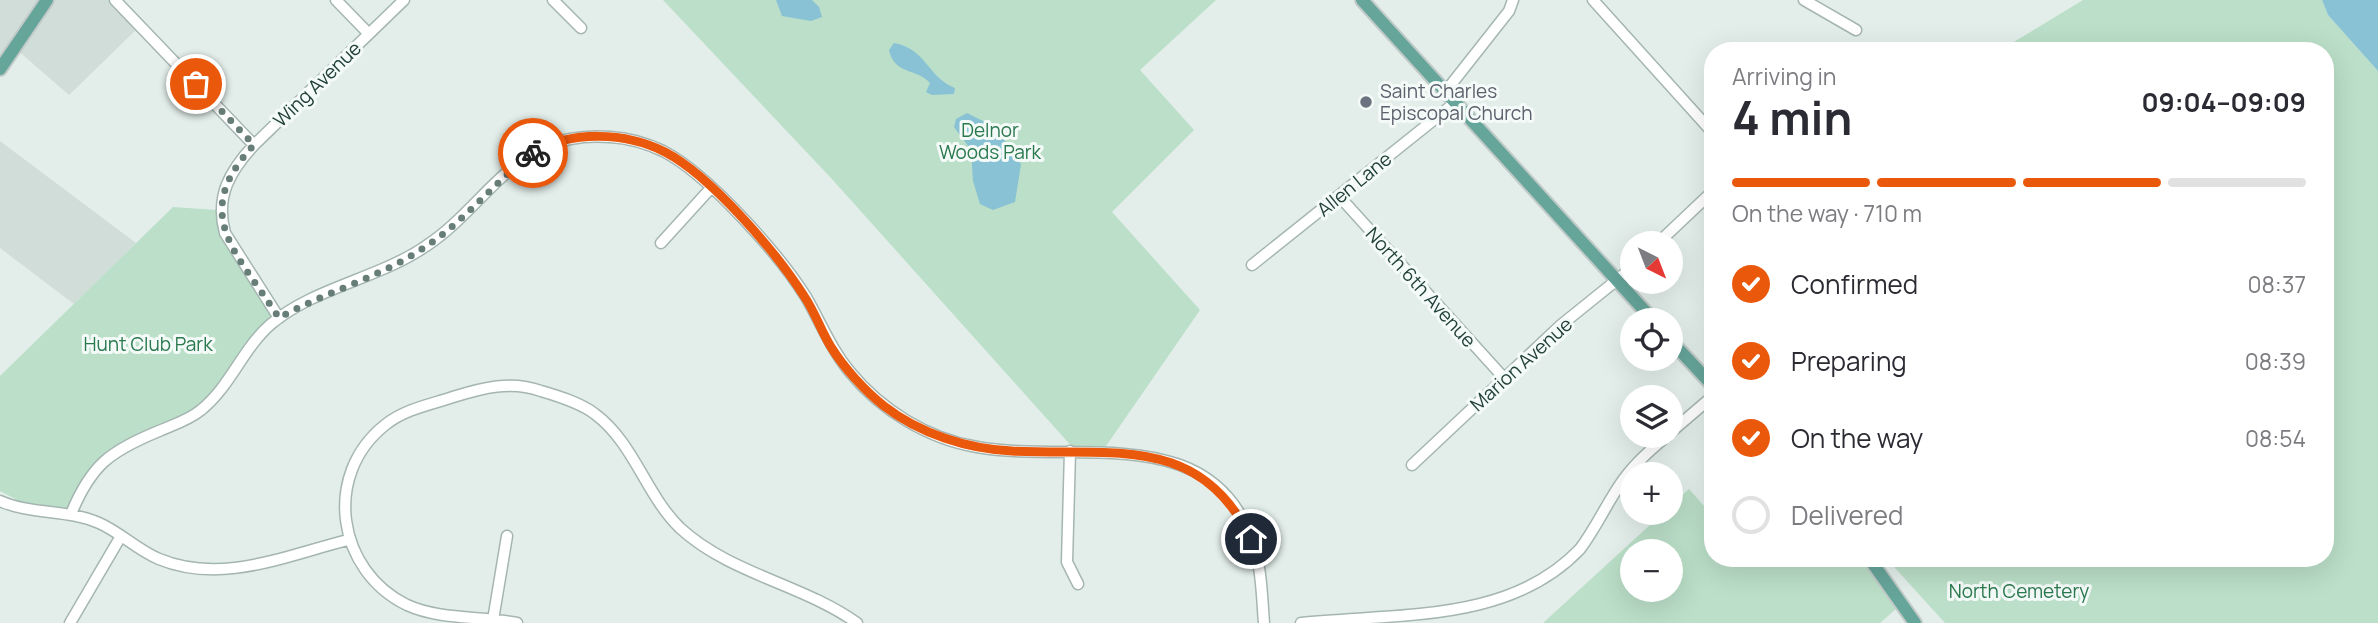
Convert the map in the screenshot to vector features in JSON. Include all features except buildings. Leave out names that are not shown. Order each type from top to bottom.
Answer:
[{"type":"main road","points":[[0,68],[47,0]]},
{"type":"main road","points":[[1362,0],[1642,308]]},
{"type":"main road","points":[[1683,354],[1704,376]]},
{"type":"main road","points":[[1875,567],[1915,623]]},
{"type":"street","points":[[115,0],[254,145]]},
{"type":"street","points":[[336,0],[369,34]]},
{"type":"street","name":"Wing Avenue","points":[[279,318],[231,245],[221,219],[223,188],[241,158],[404,0]]},
{"type":"street","points":[[554,0],[581,28]]},
{"type":"street","points":[[1446,91],[1509,11],[1513,0]]},
{"type":"street","points":[[1593,0],[1704,123]]},
{"type":"street","points":[[1804,0],[1856,30]]},
{"type":"street","name":"Allen Lane","points":[[1252,265],[1456,102]]},
{"type":"street","points":[[71,514],[84,481],[104,458],[200,411],[269,325],[310,301],[377,274],[429,245],[459,221],[509,170],[535,151],[561,141],[599,137],[641,142],[666,153],[710,188],[779,260],[805,297],[832,348],[854,376],[884,406],[912,424],[970,446],[1012,451],[1153,456],[1196,472],[1230,502],[1251,539],[1257,555],[1264,623]]},
{"type":"street","points":[[661,243],[710,188]]},
{"type":"street","name":"North 6th Avenue","points":[[1339,196],[1504,378]]},
{"type":"street","points":[[1671,231],[1704,200]]},
{"type":"street","name":"Marion Avenue","points":[[1412,465],[1561,326],[1620,278]]},
{"type":"street","points":[[517,623],[425,611],[396,599],[369,576],[348,540],[343,504],[360,454],[385,425],[403,413],[478,389],[497,386],[528,388],[594,413],[633,458],[662,507],[703,546],[738,565],[812,596],[857,623]]},
{"type":"street","points":[[1683,422],[1704,404]]},
{"type":"street","points":[[1301,623],[1436,619],[1490,609],[1513,601],[1560,570],[1579,550],[1619,485],[1653,448]]},
{"type":"street","points":[[1070,451],[1067,562],[1078,584]]},
{"type":"street","points":[[0,501],[19,509],[71,514],[99,523],[158,559],[216,569],[255,565],[348,540]]},
{"type":"street","points":[[70,623],[121,536]]},
{"type":"street","points":[[494,620],[507,536]]},
{"type":"shaded area","points":[[0,0],[43,0],[0,64]]},
{"type":"shaded area","points":[[50,0],[112,0],[139,27],[69,95],[16,49]]},
{"type":"shaded area","points":[[0,141],[136,243],[74,304],[0,248]]},
{"type":"green space","name":"Delnor Woods Park","points":[[663,0],[1216,0],[1140,70],[1194,130],[1112,212],[1200,310],[1104,449],[1074,449],[831,178]]},
{"type":"green space","name":"North Cemetery","points":[[2083,0],[2322,0],[2328,15],[2378,71],[2378,623],[1945,623],[1894,567],[2334,567],[2334,42],[2014,42]]},
{"type":"green space","name":"Hunt Club Park","points":[[173,207],[217,210],[220,229],[274,316],[197,409],[117,447],[69,512],[23,503],[0,491],[0,376]]},
{"type":"green space","points":[[1689,489],[1704,506],[1704,567],[1867,567],[1897,608],[1880,623],[1543,623],[1620,552],[1620,602],[1683,602],[1683,539],[1635,539],[1650,525],[1683,525],[1683,494]]},
{"type":"water","points":[[776,0],[812,0],[819,7],[822,17],[811,21],[782,16]]},
{"type":"water","points":[[2322,0],[2378,0],[2378,71],[2328,15]]},
{"type":"water","points":[[894,43],[914,51],[938,77],[955,88],[954,94],[932,95],[926,92],[930,83],[925,78],[896,64],[892,58],[889,50]]},
{"type":"water","points":[[967,113],[995,127],[1021,164],[1015,202],[993,210],[980,204],[973,181],[971,150],[954,127],[956,119]]},
{"type":"way so far","points":[[196,84],[254,145],[241,158],[223,188],[221,219],[231,245],[279,318],[310,301],[377,274],[429,245],[459,221],[509,170],[533,153]]},
{"type":"place","name":"Saint Charles Episcopal Church","points":[[1366,102]]},
{"type":"route","points":[[533,153],[561,141],[587,137],[611,137],[641,142],[666,153],[710,188],[779,260],[805,297],[832,348],[854,376],[884,406],[912,424],[942,437],[977,447],[1012,451],[1131,453],[1174,462],[1196,472],[1213,485],[1230,502],[1251,539]]}]
